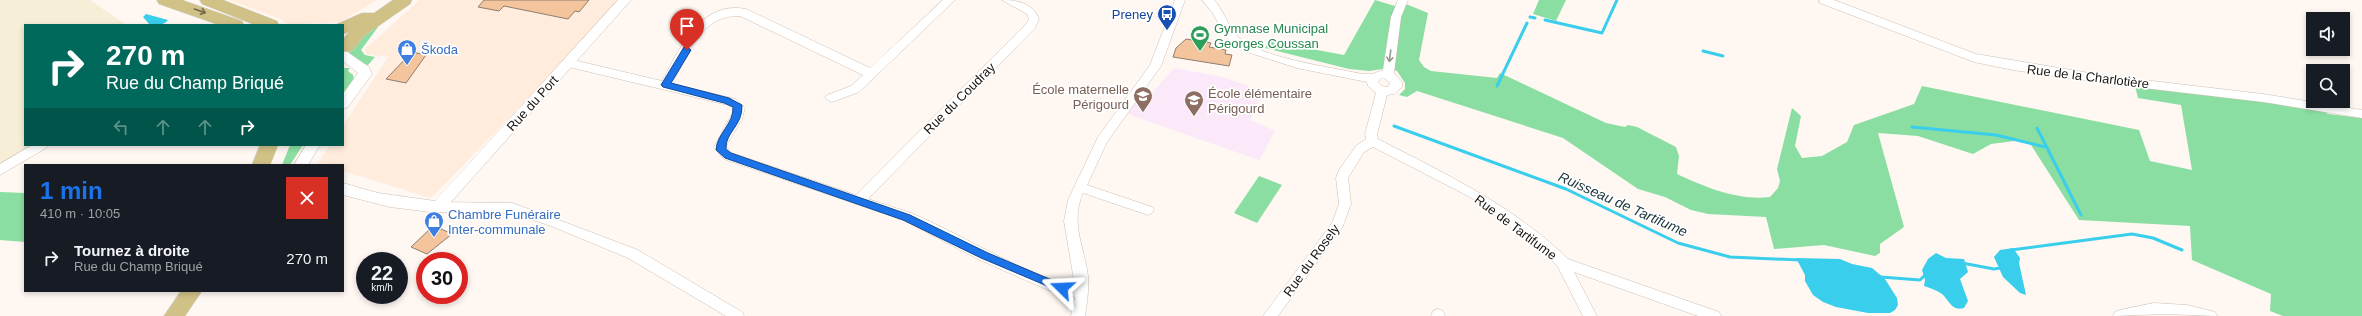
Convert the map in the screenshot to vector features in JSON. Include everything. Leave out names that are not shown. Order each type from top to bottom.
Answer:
[{"type":"main road","points":[[164,0],[233,24]]},
{"type":"main road","points":[[208,0],[268,24]]},
{"type":"main road","points":[[344,28],[362,20],[392,0]]},
{"type":"main road","points":[[344,47],[358,32],[404,0]]},
{"type":"main road","points":[[261,164],[269,146]]},
{"type":"main road","points":[[272,164],[280,146]]},
{"type":"main road","points":[[174,316],[191,292]]},
{"type":"main road","points":[[188,316],[204,292]]},
{"type":"street","name":"Rue du Port","points":[[438,206],[625,0]]},
{"type":"street","points":[[831,98],[855,89],[950,0]]},
{"type":"street","name":"Rue du Coudray","points":[[858,200],[1031,25],[1034,19],[1031,12],[1007,0]]},
{"type":"street","points":[[1078,316],[1082,293],[1081,275],[1070,221],[1074,200],[1102,140],[1155,66],[1180,0]]},
{"type":"street","points":[[1207,0],[1221,16],[1233,38],[1250,49],[1356,76],[1374,78],[1382,74],[1388,75],[1395,79],[1397,85],[1394,90],[1382,92],[1373,86],[1374,78]]},
{"type":"street","points":[[1388,75],[1396,17],[1403,0]]},
{"type":"street","name":"Rue de la Charlotière","points":[[1824,0],[1974,58],[2101,79],[2263,98],[2362,114]]},
{"type":"street","points":[[666,85],[703,22],[716,13],[732,10],[742,12],[872,74]]},
{"type":"street","points":[[344,47],[349,65],[364,70],[365,74],[344,103]]},
{"type":"street","points":[[569,63],[726,100],[737,105],[738,116],[721,143],[721,150],[728,156],[907,217],[985,256],[1053,286],[1082,293]]},
{"type":"street","points":[[1372,141],[1371,134],[1382,92]]},
{"type":"street","name":"Rue de Tartifume","points":[[1372,141],[1474,194],[1547,247],[1563,263],[1714,316]]},
{"type":"street","name":"Rue du Rosely","points":[[1270,316],[1338,225],[1345,204],[1342,178],[1345,170],[1357,153],[1372,141]]},
{"type":"street","points":[[0,170],[40,146]]},
{"type":"street","points":[[303,164],[312,146]]},
{"type":"street","points":[[1080,187],[1148,210]]},
{"type":"street","points":[[344,189],[374,198],[410,205],[512,208],[633,254],[737,316]]},
{"type":"street","points":[[1563,263],[1590,316]]},
{"type":"street","points":[[2120,316],[2164,307],[2185,309],[2210,316]]},
{"type":"shaded area","points":[[0,0],[90,0],[125,24],[24,24],[24,146],[31,146],[0,166]]},
{"type":"shaded area","points":[[229,0],[377,0],[342,21],[288,24],[280,19]]},
{"type":"shaded area","points":[[420,0],[624,0],[431,198],[344,171],[344,164],[318,163],[329,146],[344,146],[344,124],[388,57],[366,54],[365,49]]},
{"type":"shaded area","name":"École élémentaire Périgourd","points":[[1174,68],[1222,77],[1263,91],[1250,120],[1275,131],[1259,160],[1127,114],[1145,91],[1152,93]]},
{"type":"green space","points":[[1375,0],[1395,6],[1401,2],[1428,13],[1419,60],[1424,67],[1431,71],[1497,78],[1500,73],[1606,123],[1625,127],[1628,125],[1637,127],[1676,147],[1679,156],[1677,174],[1722,192],[1758,198],[1770,197],[1778,188],[1780,181],[1777,169],[1792,108],[1801,116],[1795,146],[1802,158],[1822,156],[1847,142],[1854,125],[1914,104],[1922,86],[2139,130],[2150,161],[2192,170],[2181,105],[2138,98],[2134,82],[2306,105],[2306,108],[2318,108],[2328,114],[2362,118],[2362,316],[2283,316],[2270,311],[2271,294],[2192,260],[2190,226],[2079,220],[2031,145],[2022,140],[1991,144],[1973,154],[1918,136],[1878,133],[1904,227],[1880,244],[1880,253],[1875,256],[1824,245],[1774,249],[1766,217],[1708,214],[1691,210],[1665,197],[1638,189],[1563,138],[1417,91],[1407,97],[1399,95],[1405,89],[1405,83],[1397,71],[1389,68],[1369,71],[1349,69],[1265,48],[1269,41],[1344,55]]},
{"type":"green space","points":[[1539,0],[1566,0],[1556,21],[1533,14]]},
{"type":"green space","points":[[373,26],[378,27],[361,50],[365,55],[375,57],[368,65],[361,63],[349,54],[349,48]]},
{"type":"green space","points":[[344,68],[350,68],[348,71],[353,75],[354,79],[344,92]]},
{"type":"green space","points":[[290,146],[302,146],[291,164],[282,164]]},
{"type":"green space","points":[[1259,176],[1282,185],[1257,223],[1234,213]]},
{"type":"green space","points":[[0,192],[24,193],[24,242],[0,240]]},
{"type":"water","points":[[146,14],[168,20],[162,24],[149,24],[143,17]]},
{"type":"water","points":[[2013,248],[2020,258],[2019,263],[2026,295],[2020,293],[2003,277],[1994,257],[2000,250]]},
{"type":"water","points":[[1936,253],[1946,258],[1964,259],[1968,272],[1960,279],[1968,301],[1964,308],[1960,309],[1954,307],[1942,294],[1924,286],[1925,280],[1922,270],[1928,259]]},
{"type":"water","points":[[1796,258],[1840,259],[1852,264],[1872,268],[1885,279],[1897,298],[1898,305],[1895,310],[1890,313],[1868,313],[1836,307],[1823,302],[1813,295],[1805,281],[1805,275]]},
{"type":"building","points":[[484,0],[589,0],[579,12],[575,11],[568,19],[504,6],[499,11],[478,7]]},
{"type":"building","name":"Gymnase Municipal Georges Coussan","points":[[1186,39],[1211,43],[1209,47],[1226,50],[1225,54],[1232,55],[1229,66],[1173,57],[1176,48]]},
{"type":"building","name":"Škoda","points":[[412,52],[426,55],[406,83],[386,79]]},
{"type":"building","name":"Chambre Funéraire Inter-communale","points":[[437,227],[452,234],[430,252],[422,252],[411,247],[431,228],[435,229]]},
{"type":"waterway","points":[[1393,14],[1400,0]]},
{"type":"waterway","points":[[1545,20],[1602,33],[1617,0]]},
{"type":"waterway","points":[[1530,17],[1535,18]]},
{"type":"waterway","points":[[1497,86],[1527,23]]},
{"type":"waterway","points":[[1703,51],[1723,56]]},
{"type":"waterway","name":"Ruisseau de Tartifume","points":[[1394,126],[1566,189],[1678,243],[1730,257],[1800,260]]},
{"type":"waterway","points":[[1912,127],[1996,135],[2045,147]]},
{"type":"waterway","points":[[2037,128],[2081,215]]},
{"type":"waterway","name":"Ruisseau de Tartifume","points":[[2011,250],[2132,234],[2153,238],[2182,250]]},
{"type":"waterway","name":"Ruisseau de Tartifume","points":[[1962,263],[1994,269],[2000,268],[2002,265]]},
{"type":"waterway","name":"Ruisseau de Tartifume","points":[[1881,277],[1920,280],[1926,274]]},
{"type":"place","name":"Preney","points":[[1167,31]]},
{"type":"place","name":"Gymnase Municipal Georges Coussan","points":[[1200,52]]},
{"type":"place","name":"Škoda","points":[[407,66]]},
{"type":"place","name":"École maternelle Périgourd","points":[[1143,113]]},
{"type":"place","name":"École élémentaire Périgourd","points":[[1194,117]]},
{"type":"place","name":"Chambre Funéraire Inter-communale","points":[[434,238]]},
{"type":"route","points":[[687,50],[666,85],[726,100],[737,105],[739,112],[736,121],[724,137],[720,147],[721,150],[728,156],[907,217],[985,256],[1053,286],[1062,288]]}]
